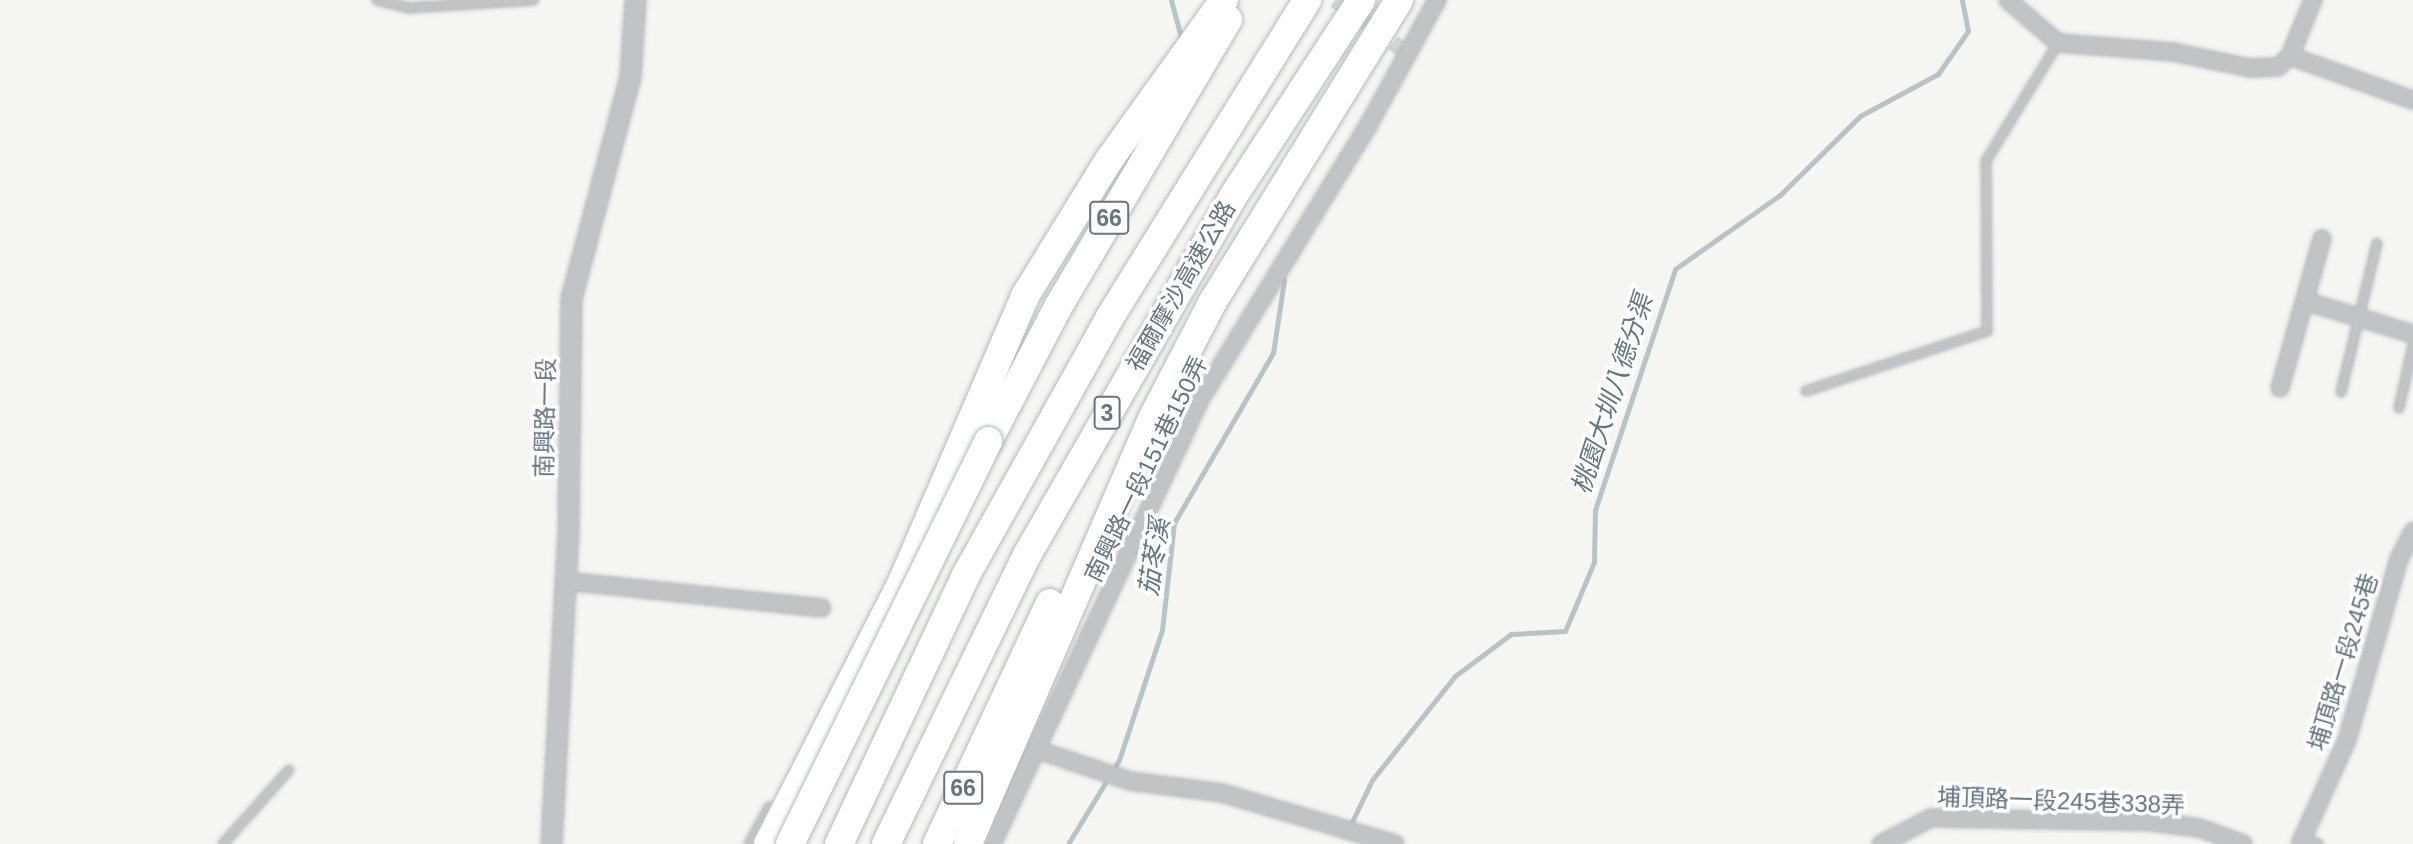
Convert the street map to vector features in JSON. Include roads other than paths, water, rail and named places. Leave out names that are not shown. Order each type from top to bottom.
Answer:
[{"type":"highway","points":[[768,844],[902,582],[1025,296],[1109,160],[1224,0]]},
{"type":"highway","name":"66","points":[[790,844],[988,441],[1105,225],[1240,0]]},
{"type":"highway","name":"福爾摩沙高速公路","points":[[839,844],[972,563],[1110,317],[1307,0]]},
{"type":"highway","name":"福爾摩沙高速公路","points":[[886,844],[1027,555],[1234,195],[1361,0]]},
{"type":"highway","points":[[968,844],[1153,417],[1219,291],[1399,0]]},
{"type":"highway","name":"66","points":[[937,844],[1077,548],[1153,417]]},
{"type":"street","name":"南興路一段","points":[[551,844],[565,581],[571,298],[630,76],[635,0]]},
{"type":"street","name":"南興路一段151巷150弄","points":[[992,844],[1200,400],[1437,0]]},
{"type":"street","points":[[2008,0],[2058,43],[2173,52],[2250,68],[2278,67],[2290,56],[2313,0]]},
{"type":"street","points":[[2290,56],[2413,100]]},
{"type":"street","points":[[2280,388],[2322,239]]},
{"type":"street","points":[[2305,301],[2413,334]]},
{"type":"street","name":"埔頂路一段245巷","points":[[2307,842],[2347,740],[2399,559],[2413,531]]},
{"type":"street","points":[[565,581],[822,608]]},
{"type":"street","points":[[1038,750],[1130,781],[1222,793],[1395,844]]},
{"type":"street","name":"埔頂路一段245巷338弄","points":[[1881,844],[1931,818],[2151,822],[2200,828],[2243,844]]},
{"type":"lane","points":[[377,0],[408,8],[534,0]]},
{"type":"lane","points":[[1806,391],[1987,331],[1986,161],[2058,43]]},
{"type":"lane","points":[[2341,392],[2377,243]]},
{"type":"lane","points":[[2399,408],[2413,345]]},
{"type":"lane","points":[[223,844],[289,770]]},
{"type":"lane","points":[[749,844],[768,807]]},
{"type":"waterway","name":"茄苳溪","points":[[1171,0],[1181,37]]},
{"type":"waterway","name":"桃園大圳八德分渠","points":[[1350,826],[1372,780],[1455,676],[1511,634],[1565,631],[1594,562],[1595,510],[1675,269],[1780,195],[1860,116],[1938,74],[1968,31],[1962,0]]},
{"type":"waterway","name":"茄苳溪","points":[[1068,844],[1119,760],[1162,630],[1174,523],[1273,353],[1284,280]]},
{"type":"tunnel","points":[[1335,0],[1407,53]]}]
